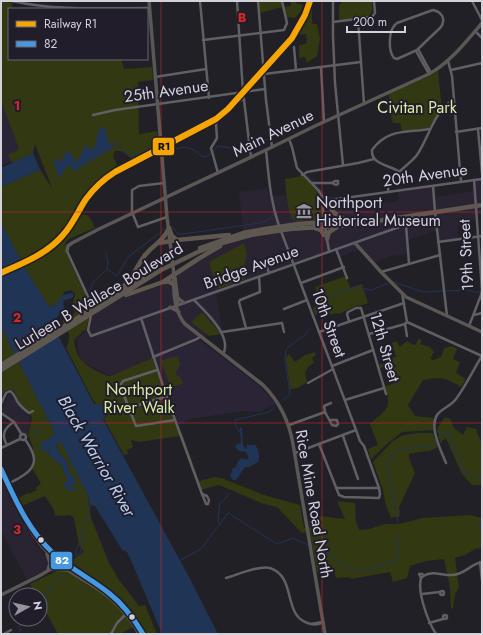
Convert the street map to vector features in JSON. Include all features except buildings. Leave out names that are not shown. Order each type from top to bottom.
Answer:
[{"type":"highway","points":[[326,201],[335,214],[354,221]]},
{"type":"highway","name":"Lurleen B Wallace Boulevard","points":[[1,365],[161,269],[206,245],[243,233],[280,228],[366,224],[482,205]]},
{"type":"highway","name":"Lurleen B Wallace Boulevard","points":[[186,256],[234,240],[280,228],[312,227],[371,219],[377,221]]},
{"type":"highway","points":[[312,227],[320,229],[326,239],[331,230],[340,226]]},
{"type":"highway","points":[[169,228],[172,236],[177,240]]},
{"type":"highway","points":[[116,297],[133,277],[145,255],[164,238],[169,228]]},
{"type":"highway","points":[[158,243],[243,233]]},
{"type":"highway","points":[[163,282],[210,252],[234,240]]},
{"type":"highway","points":[[116,297],[163,282],[168,281],[173,284]]},
{"type":"highway","name":"Lurleen B Wallace Boulevard","points":[[1,370],[102,305]]},
{"type":"main road","points":[[150,1],[149,8],[155,77],[170,241],[178,298],[177,305]]},
{"type":"main road","name":"Main Avenue","points":[[67,252],[67,248],[72,243],[132,212],[429,74],[448,60],[482,23]]},
{"type":"main road","points":[[355,243],[406,297],[482,332]]},
{"type":"main road","name":"Rice Mine Road North","points":[[174,275],[173,284],[175,301],[186,324],[254,377],[268,390],[277,402],[288,425],[295,453],[325,634]]},
{"type":"main road","points":[[178,298],[184,303]]},
{"type":"main road","points":[[170,308],[179,312]]},
{"type":"main road","points":[[1,469],[30,526],[61,563]]},
{"type":"main road","points":[[1,474],[32,535],[47,553],[106,595],[128,613],[143,634]]},
{"type":"main road","points":[[47,553],[50,563],[49,570]]},
{"type":"main road","points":[[68,557],[70,569]]},
{"type":"main road","points":[[1,595],[61,563]]},
{"type":"main road","points":[[49,570],[70,569]]},
{"type":"main road","points":[[128,613],[139,634]]},
{"type":"street","points":[[12,1],[32,5],[80,8]]},
{"type":"street","points":[[200,1],[209,98]]},
{"type":"street","points":[[237,1],[243,92],[251,158]]},
{"type":"street","points":[[258,1],[265,89],[272,147]]},
{"type":"street","points":[[203,40],[282,30],[286,28],[282,1]]},
{"type":"street","points":[[333,1],[334,66],[343,165]]},
{"type":"street","points":[[333,22],[358,20],[374,15],[374,1]]},
{"type":"street","points":[[472,1],[482,20]]},
{"type":"street","points":[[428,11],[438,11],[444,18],[444,23],[417,50],[397,59],[393,59],[390,34],[393,25],[428,11]]},
{"type":"street","points":[[358,20],[364,104]]},
{"type":"street","points":[[476,31],[482,38]]},
{"type":"street","points":[[294,47],[296,70]]},
{"type":"street","points":[[417,50],[430,72],[429,74]]},
{"type":"street","points":[[448,60],[451,70],[461,182]]},
{"type":"street","points":[[264,74],[361,62]]},
{"type":"street","points":[[451,70],[482,63]]},
{"type":"street","points":[[320,67],[324,122]]},
{"type":"street","points":[[155,77],[206,69]]},
{"type":"street","name":"25th Avenue","points":[[93,115],[115,110],[265,89]]},
{"type":"street","points":[[218,173],[212,148],[217,138],[216,124],[218,120],[244,99]]},
{"type":"street","points":[[388,192],[389,183],[416,155],[429,129],[446,105],[454,99]]},
{"type":"street","points":[[456,132],[480,128],[482,172]]},
{"type":"street","points":[[400,172],[393,167],[378,162],[374,159],[372,150],[385,138],[399,132],[429,129]]},
{"type":"street","points":[[289,138],[297,168],[302,175],[319,191],[326,201],[324,225],[329,251]]},
{"type":"street","name":"10th Street","points":[[266,150],[273,209],[379,488]]},
{"type":"street","points":[[302,175],[306,172],[374,159]]},
{"type":"street","name":"20th Avenue","points":[[326,201],[482,179]]},
{"type":"street","name":"19th Street","points":[[468,326],[482,293],[474,180]]},
{"type":"street","points":[[165,183],[134,188],[132,190],[132,212],[138,227],[168,217]]},
{"type":"street","points":[[311,183],[332,183]]},
{"type":"street","points":[[433,186],[447,316]]},
{"type":"street","points":[[411,216],[411,223]]},
{"type":"street","name":"Bridge Avenue","points":[[67,252],[90,301],[88,330],[91,336],[419,220]]},
{"type":"street","points":[[324,225],[326,239]]},
{"type":"street","points":[[406,225],[409,264]]},
{"type":"street","points":[[438,242],[482,236]]},
{"type":"street","points":[[336,249],[347,278]]},
{"type":"street","points":[[381,272],[440,255]]},
{"type":"street","points":[[265,262],[269,273]]},
{"type":"street","points":[[301,283],[344,267]]},
{"type":"street","points":[[246,328],[239,306],[240,300],[255,295],[260,291],[259,277]]},
{"type":"street","points":[[402,293],[407,336]]},
{"type":"street","points":[[194,300],[222,332],[226,347],[223,354]]},
{"type":"street","points":[[284,309],[308,300]]},
{"type":"street","points":[[319,332],[404,303]]},
{"type":"street","name":"12th Street","points":[[349,321],[347,314],[348,312],[356,308],[360,308],[386,394]]},
{"type":"street","points":[[473,315],[482,314]]},
{"type":"street","points":[[141,318],[157,370],[202,494]]},
{"type":"street","points":[[222,332],[282,323],[284,332]]},
{"type":"street","points":[[369,334],[406,323],[482,356],[457,398],[451,405],[438,415],[436,419],[435,435],[446,463]]},
{"type":"street","points":[[153,357],[201,336]]},
{"type":"street","points":[[308,383],[332,367],[373,350]]},
{"type":"street","points":[[157,370],[124,381],[121,384],[121,388],[136,426],[175,420]]},
{"type":"street","points":[[345,400],[384,388]]},
{"type":"street","points":[[1,404],[6,393],[8,391],[12,391],[17,401],[27,412],[29,413],[33,411]]},
{"type":"street","points":[[129,408],[167,397]]},
{"type":"street","points":[[330,420],[325,412],[324,406],[331,403]]},
{"type":"street","points":[[288,425],[325,412]]},
{"type":"street","points":[[1,413],[14,422],[22,435],[25,436],[33,456],[32,466],[26,474],[8,484]]},
{"type":"street","points":[[7,445],[3,435],[9,426],[14,422]]},
{"type":"street","points":[[295,453],[356,430]]},
{"type":"street","points":[[1,448],[20,438],[22,435]]},
{"type":"street","points":[[343,436],[358,479]]},
{"type":"street","points":[[20,438],[22,440],[25,439]]},
{"type":"street","points":[[319,444],[336,488],[339,495],[344,497],[376,499],[380,496],[379,488],[336,488]]},
{"type":"street","points":[[436,634],[429,623],[422,594],[421,578],[424,575],[435,573],[448,575],[461,574],[481,562],[482,580]]},
{"type":"street","points":[[226,578],[261,568],[275,570],[283,578],[294,612],[300,620],[307,624],[311,624],[313,622],[323,622]]},
{"type":"street","points":[[422,594],[440,592]]},
{"type":"street","points":[[111,634],[117,623],[128,613]]},
{"type":"street","points":[[429,623],[443,618]]},
{"type":"street","points":[[4,634],[10,631],[12,634]]},
{"type":"shaded area","points":[[1,86],[28,152],[4,165],[1,164]]},
{"type":"shaded area","points":[[482,178],[482,214],[475,215],[475,219],[466,221],[465,226],[457,227],[458,239],[438,242],[437,231],[431,232],[408,240],[408,254],[390,256],[373,263],[358,250],[340,257],[336,249],[216,295],[222,329],[111,376],[85,364],[78,353],[77,339],[86,330],[93,316],[112,301],[158,287],[219,247],[244,240],[239,192],[267,188],[269,196],[287,195],[293,220],[324,210],[325,197],[342,197],[345,210],[398,201],[398,192],[435,187],[436,197],[474,191],[472,179]]},
{"type":"shaded area","points":[[200,340],[261,387],[275,404],[260,412],[244,411],[191,419],[179,425],[155,359],[156,357]]},
{"type":"shaded area","points":[[10,391],[17,403],[30,418],[28,435],[21,433],[12,421],[1,414]]},
{"type":"shaded area","points":[[1,476],[29,533],[36,545],[48,559],[49,563],[48,568],[27,580],[1,530]]},
{"type":"green space","name":"Northport River Walk","points":[[1,1],[12,3],[12,8],[8,8],[8,60],[121,60],[124,69],[152,67],[153,80],[138,82],[139,134],[157,131],[159,147],[132,159],[122,151],[115,151],[113,156],[117,165],[97,182],[85,195],[75,214],[83,214],[90,217],[95,228],[75,236],[66,242],[65,246],[70,261],[89,300],[89,317],[86,330],[84,330],[74,340],[75,348],[78,354],[85,364],[108,376],[152,358],[179,432],[182,433],[199,481],[215,477],[224,479],[264,495],[300,505],[304,528],[310,528],[309,521],[315,522],[316,517],[319,516],[345,519],[337,501],[355,503],[356,522],[359,530],[369,529],[385,524],[399,524],[422,518],[470,515],[482,518],[482,549],[477,548],[465,555],[455,558],[459,587],[455,594],[453,609],[451,608],[450,587],[444,559],[426,561],[410,566],[407,578],[393,582],[390,572],[351,579],[349,577],[336,578],[334,571],[326,569],[323,572],[317,572],[310,532],[302,533],[277,507],[261,503],[219,485],[200,490],[180,436],[139,442],[131,440],[133,447],[127,450],[128,454],[124,455],[104,419],[108,414],[105,405],[96,404],[66,348],[69,340],[69,334],[62,321],[75,313],[72,305],[75,293],[71,290],[64,292],[55,305],[51,307],[47,304],[25,268],[1,223],[1,187],[40,170],[52,188],[35,144],[33,153],[12,163],[8,155],[19,149],[1,101]]},
{"type":"green space","points":[[281,1],[282,7],[260,13],[259,2]]},
{"type":"green space","points":[[291,1],[296,1],[296,3],[303,5],[301,11],[295,18],[287,17],[284,7],[291,6]]},
{"type":"green space","points":[[312,1],[314,1],[312,6],[312,22],[313,24],[317,24],[320,39],[317,56],[307,63],[305,57],[299,58],[299,45],[307,42],[306,34],[297,35],[308,16]]},
{"type":"green space","points":[[343,1],[372,1],[372,12],[367,17],[339,20],[339,6]]},
{"type":"green space","name":"Civitan Park","points":[[438,71],[442,110],[429,128],[402,131],[400,123],[393,123],[388,94]]},
{"type":"green space","points":[[303,176],[313,185],[321,196],[324,208],[323,214],[319,220],[295,221],[290,214],[287,202],[285,179]]},
{"type":"green space","points":[[244,243],[247,253],[244,268],[246,279],[217,289],[209,262]]},
{"type":"green space","points":[[346,276],[350,288],[362,284],[368,303],[358,305],[339,314],[328,315],[325,312],[315,315],[313,308],[320,302],[315,287]]},
{"type":"green space","points":[[202,312],[221,334],[209,336],[191,322]]},
{"type":"green space","points":[[1,327],[55,433],[47,440],[49,450],[48,454],[62,466],[70,488],[76,480],[69,472],[68,463],[60,454],[56,444],[61,441],[88,496],[91,518],[109,563],[119,580],[139,606],[145,605],[157,634],[144,634],[120,601],[102,585],[69,562],[84,552],[79,545],[74,518],[70,515],[55,516],[54,510],[45,496],[19,507],[15,500],[37,490],[36,488],[41,483],[33,470],[33,447],[28,435],[32,417],[20,403],[14,391],[10,389],[4,392],[1,398]]},
{"type":"green space","points":[[419,338],[422,341],[420,344],[430,347],[434,352],[430,359],[433,360],[441,357],[444,348],[452,346],[457,349],[453,359],[460,362],[456,373],[466,379],[461,387],[451,381],[443,379],[435,378],[423,380],[408,405],[415,416],[433,418],[433,430],[402,432],[371,459],[368,449],[378,445],[370,424],[384,411],[388,404],[385,386],[393,384],[393,382],[399,380],[397,373],[393,374],[391,369],[396,367],[395,364],[380,368],[379,365],[391,361],[390,358],[396,357],[392,343],[396,341],[400,347],[407,341],[413,345],[416,344]]},
{"type":"green space","points":[[315,352],[316,355],[312,358],[314,363],[309,366],[305,372],[307,382],[298,388],[290,389],[286,358],[289,354],[295,362],[305,355]]},
{"type":"green space","points":[[178,356],[180,365],[175,374],[179,376],[183,383],[171,388],[161,362],[162,360]]},
{"type":"green space","points":[[445,417],[450,419],[454,428],[463,435],[467,427],[476,429],[482,444],[482,485],[472,485],[462,474],[446,438],[440,443],[437,429]]},
{"type":"green space","points":[[433,433],[438,447],[429,451],[409,454],[409,458],[415,473],[399,507],[400,516],[391,518],[373,462],[394,440],[404,435]]},
{"type":"green space","points":[[59,570],[70,571],[115,602],[133,627],[120,634],[58,634],[48,616],[48,587],[32,587],[30,584]]},
{"type":"water","points":[[100,126],[106,130],[108,141],[114,147],[74,171],[68,165],[59,178],[53,159],[62,161],[65,152],[70,152],[77,163],[85,145],[93,151]]},
{"type":"water","points":[[33,153],[40,170],[1,187],[1,168]]},
{"type":"water","name":"Black Warrior River","points":[[1,223],[25,268],[47,304],[51,307],[54,306],[63,295],[73,293],[74,295],[72,298],[63,301],[64,308],[52,324],[94,404],[105,405],[107,414],[103,419],[190,579],[218,634],[162,634],[127,552],[123,551],[95,506],[90,505],[88,496],[61,442],[56,445],[60,454],[68,463],[69,472],[76,480],[75,484],[70,486],[70,488],[77,487],[76,490],[70,491],[66,489],[64,485],[67,480],[62,466],[48,454],[49,450],[43,452],[40,448],[42,441],[47,440],[55,433],[1,327]]},
{"type":"water","points":[[240,427],[242,428],[243,446],[247,449],[247,444],[255,445],[259,458],[258,462],[249,467],[245,467],[236,480],[233,480],[230,476],[233,468],[236,467],[241,458],[247,460],[249,458],[246,452],[239,451],[235,447],[238,443],[241,443]]},
{"type":"pier","points":[[127,549],[125,552],[130,558],[162,634],[160,634],[126,554],[121,551]]},
{"type":"waterway","points":[[251,147],[257,140],[269,140]]},
{"type":"waterway","points":[[110,145],[113,143],[118,145],[131,157],[159,146]]},
{"type":"waterway","points":[[213,152],[218,146],[231,148],[232,146],[236,150],[247,149]]},
{"type":"waterway","points":[[165,149],[169,151],[179,148],[186,148],[194,150],[203,157],[208,156],[210,153]]},
{"type":"waterway","points":[[306,174],[313,181]]},
{"type":"waterway","points":[[315,184],[327,197],[329,197]]},
{"type":"waterway","points":[[332,205],[341,213],[353,214]]},
{"type":"waterway","points":[[291,218],[316,216],[322,213]]},
{"type":"waterway","points":[[173,227],[178,234],[183,234],[260,223],[268,220],[274,214]]},
{"type":"waterway","points":[[88,291],[93,282],[107,269],[117,276],[128,257],[160,233],[164,228]]},
{"type":"waterway","points":[[106,254],[108,262],[107,269]]},
{"type":"waterway","points":[[394,282],[423,292],[442,291]]},
{"type":"waterway","points":[[315,315],[321,304],[329,297],[354,287],[372,290],[388,283]]},
{"type":"waterway","points":[[446,291],[467,290],[480,292]]},
{"type":"waterway","points":[[287,348],[306,334],[309,329]]},
{"type":"waterway","points":[[283,400],[290,394],[285,359],[286,350]]},
{"type":"waterway","points":[[241,434],[236,426],[235,420],[269,412],[274,408]]},
{"type":"waterway","points":[[34,437],[40,423],[44,419],[48,418]]},
{"type":"waterway","points":[[438,439],[441,433],[448,432],[465,472],[482,479]]},
{"type":"waterway","points":[[398,522],[387,468],[388,464],[396,450],[431,445],[434,443]]},
{"type":"waterway","points":[[219,524],[218,519],[220,503],[229,493]]},
{"type":"waterway","points":[[84,525],[91,505]]},
{"type":"waterway","points":[[181,560],[201,549],[228,513],[277,544],[293,538],[308,545]]},
{"type":"waterway","points":[[480,523],[480,528],[482,530]]},
{"type":"waterway","points":[[75,556],[80,553],[83,543],[82,529]]},
{"type":"waterway","points":[[311,547],[330,553],[343,567],[362,571],[397,560],[399,555],[396,545],[398,534]]},
{"type":"waterway","points":[[75,555],[79,542],[83,538]]},
{"type":"waterway","points":[[48,592],[50,587],[64,574]]},
{"type":"waterway","points":[[20,627],[20,632]]},
{"type":"rail line","name":"R1","points":[[1,273],[42,253],[57,242],[70,226],[89,195],[99,184],[115,172],[216,119],[228,109],[292,38],[305,15],[310,1]]},
{"type":"transit line","name":"82","points":[[1,469],[23,514],[44,544],[60,559],[115,598],[128,612],[143,634]]},
{"type":"place","name":"Northport Historical Museum","points":[[304,211]]}]
